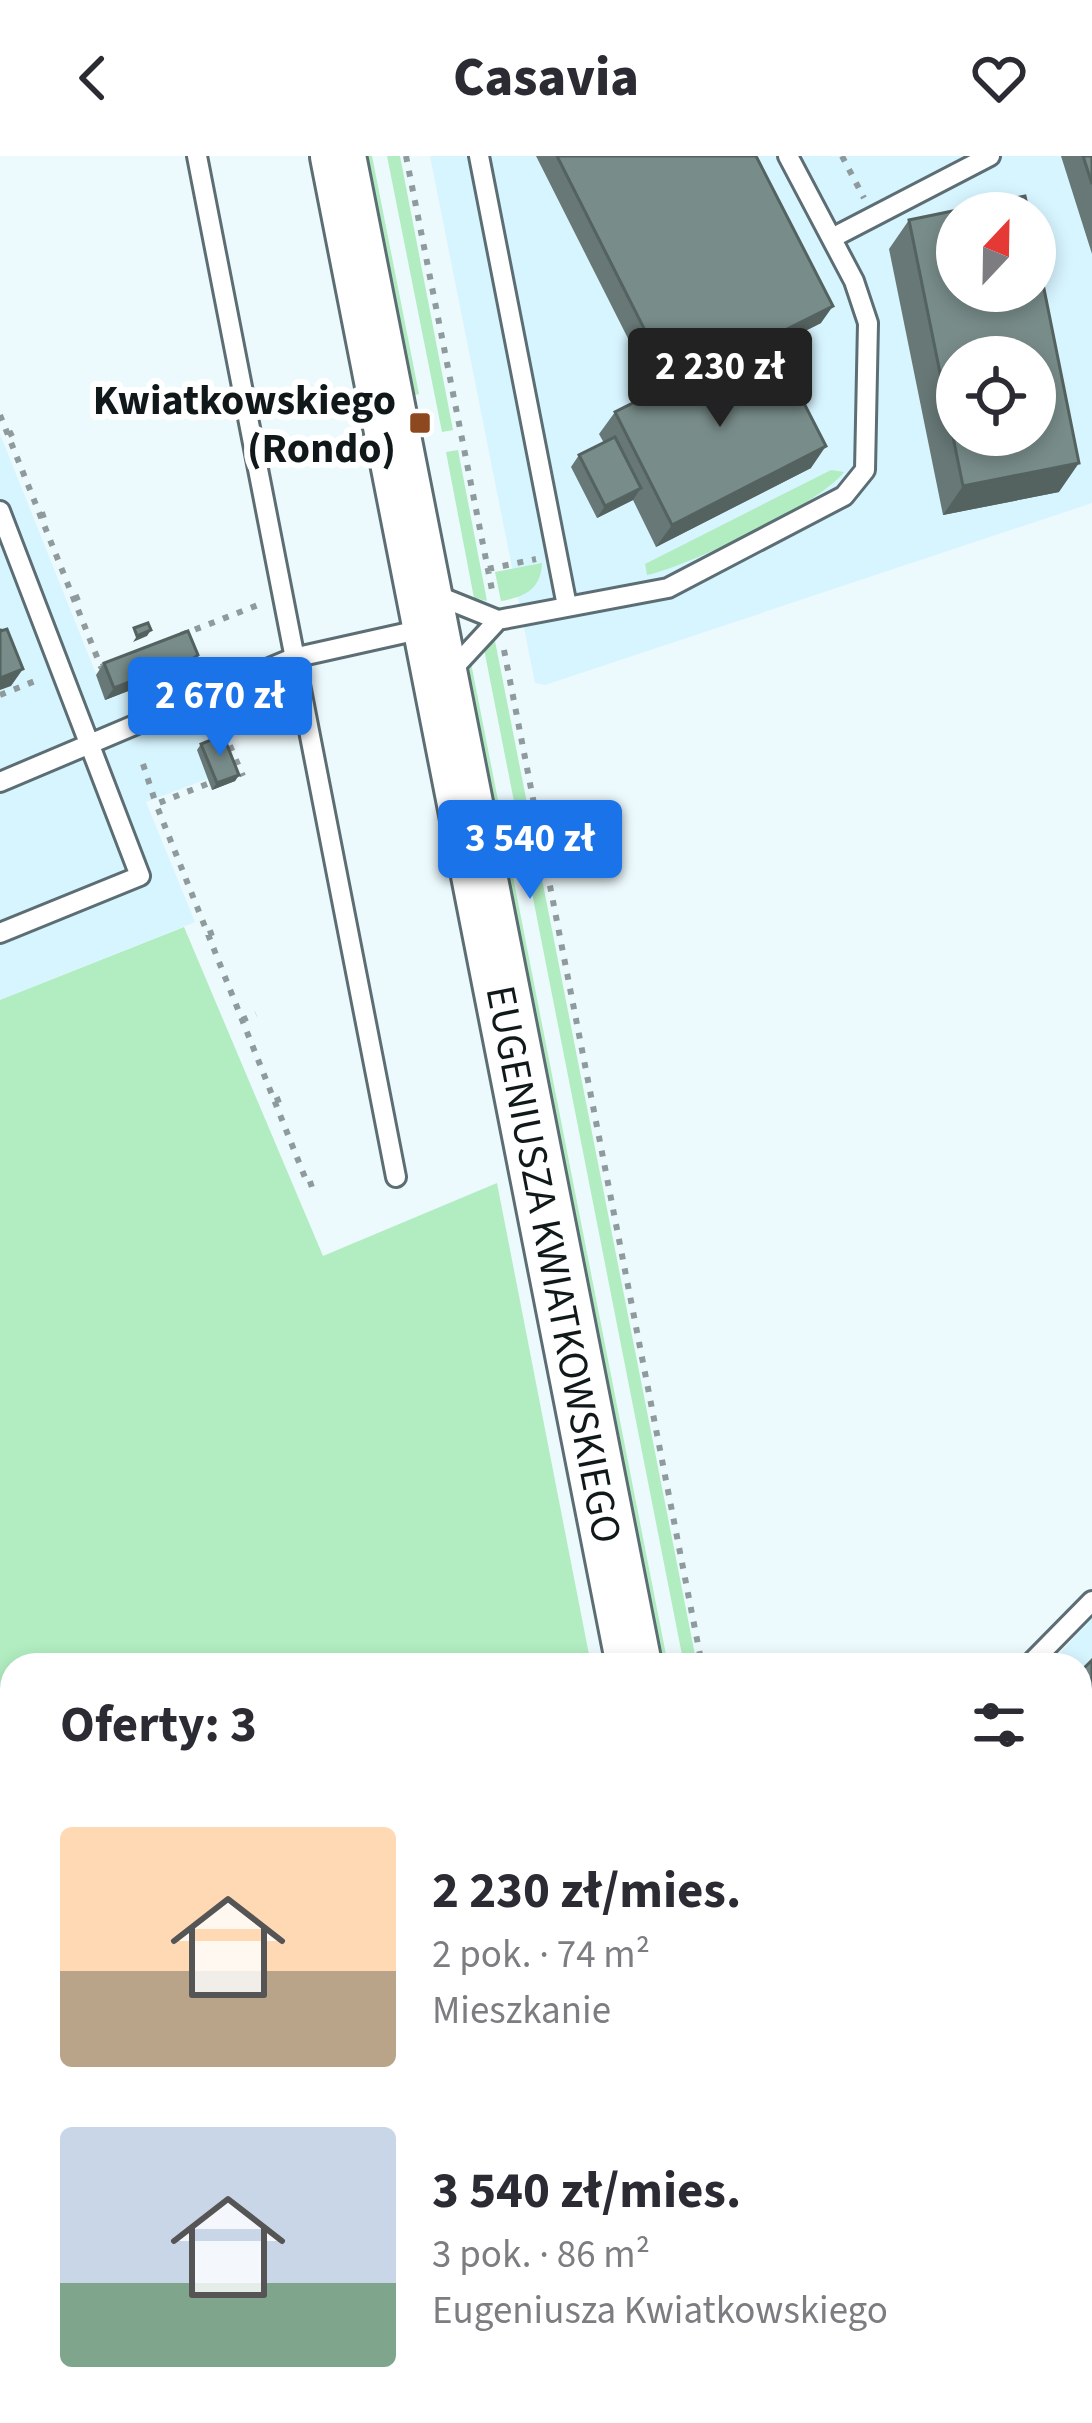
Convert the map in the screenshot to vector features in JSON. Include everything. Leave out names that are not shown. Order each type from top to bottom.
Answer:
[{"type":"main road","name":"EUGENIUSZA KWIATKOWSKIEGO","points":[[338,156],[632,1653]]},
{"type":"lane","points":[[197,156],[396,1177]]},
{"type":"lane","points":[[479,156],[567,606]]},
{"type":"lane","points":[[0,782],[293,658],[426,608],[498,620],[668,588],[844,496],[865,470],[868,323],[832,238],[788,156]]},
{"type":"lane","points":[[832,238],[990,156]]},
{"type":"lane","points":[[0,511],[140,876],[0,933]]},
{"type":"lane","points":[[441,684],[498,620]]},
{"type":"lane","points":[[1041,1653],[1092,1601]]},
{"type":"path","points":[[406,156],[701,1653]]},
{"type":"path","points":[[842,156],[873,217]]},
{"type":"path","points":[[0,415],[101,667],[122,658]]},
{"type":"path","points":[[8,435],[20,429]]},
{"type":"path","points":[[40,516],[52,512]]},
{"type":"path","points":[[488,569],[542,558]]},
{"type":"path","points":[[74,599],[85,594]]},
{"type":"path","points":[[163,642],[263,603],[265,618]]},
{"type":"path","points":[[184,634],[191,653]]},
{"type":"path","points":[[0,695],[54,674]]},
{"type":"path","points":[[218,718],[243,776]]},
{"type":"path","points":[[142,764],[308,1185],[320,1181]]},
{"type":"path","points":[[156,804],[207,784]]},
{"type":"path","points":[[175,850],[184,846]]},
{"type":"path","points":[[208,934],[220,930]]},
{"type":"path","points":[[242,1020],[256,1014]]},
{"type":"path","points":[[275,1101],[288,1096]]},
{"type":"shaded area","points":[[430,156],[1092,156],[1092,503],[545,685],[535,683]]},
{"type":"shaded area","points":[[0,434],[96,674],[179,643],[235,781],[212,789],[207,779],[146,802],[195,922],[0,1000]]},
{"type":"shaded area","points":[[1092,1618],[1092,1653],[1060,1653]]},
{"type":"green space","points":[[359,156],[372,156],[419,394],[406,397]]},
{"type":"green space","points":[[387,156],[400,156],[453,430],[442,432]]},
{"type":"green space","points":[[458,450],[487,601],[474,598],[446,452]]},
{"type":"green space","points":[[831,470],[844,472],[809,501],[722,547],[647,575],[645,564]]},
{"type":"green space","points":[[542,563],[530,591],[501,601],[495,572]]},
{"type":"green space","points":[[495,641],[695,1653],[682,1653],[484,649]]},
{"type":"green space","points":[[471,663],[666,1653],[653,1653],[466,674]]},
{"type":"green space","points":[[184,927],[323,1256],[497,1183],[589,1653],[0,1653],[0,1000]]},
{"type":"building","points":[[557,156],[756,156],[833,306],[672,384]]},
{"type":"building","points":[[1083,156],[1092,156],[1092,184]]},
{"type":"building","points":[[936,214],[936,312],[1049,312],[1053,336],[936,336],[936,353],[909,220]]},
{"type":"building","points":[[769,335],[826,446],[672,525],[615,412]]},
{"type":"building","points":[[1056,349],[1079,463],[963,486],[957,456],[1056,456]]},
{"type":"building","points":[[615,437],[641,488],[605,506],[579,455]]},
{"type":"building","points":[[148,623],[151,630],[137,636],[134,628]]},
{"type":"building","points":[[0,629],[7,629],[23,669],[0,678]]},
{"type":"building","points":[[188,631],[198,655],[181,667],[179,663],[114,688],[104,663]]},
{"type":"building","points":[[174,669],[179,677],[161,684],[158,675]]},
{"type":"building","points":[[223,735],[239,775],[217,783],[201,744]]},
{"type":"place","name":"Kwiatkowskiego (Rondo)","points":[[420,423]]}]
